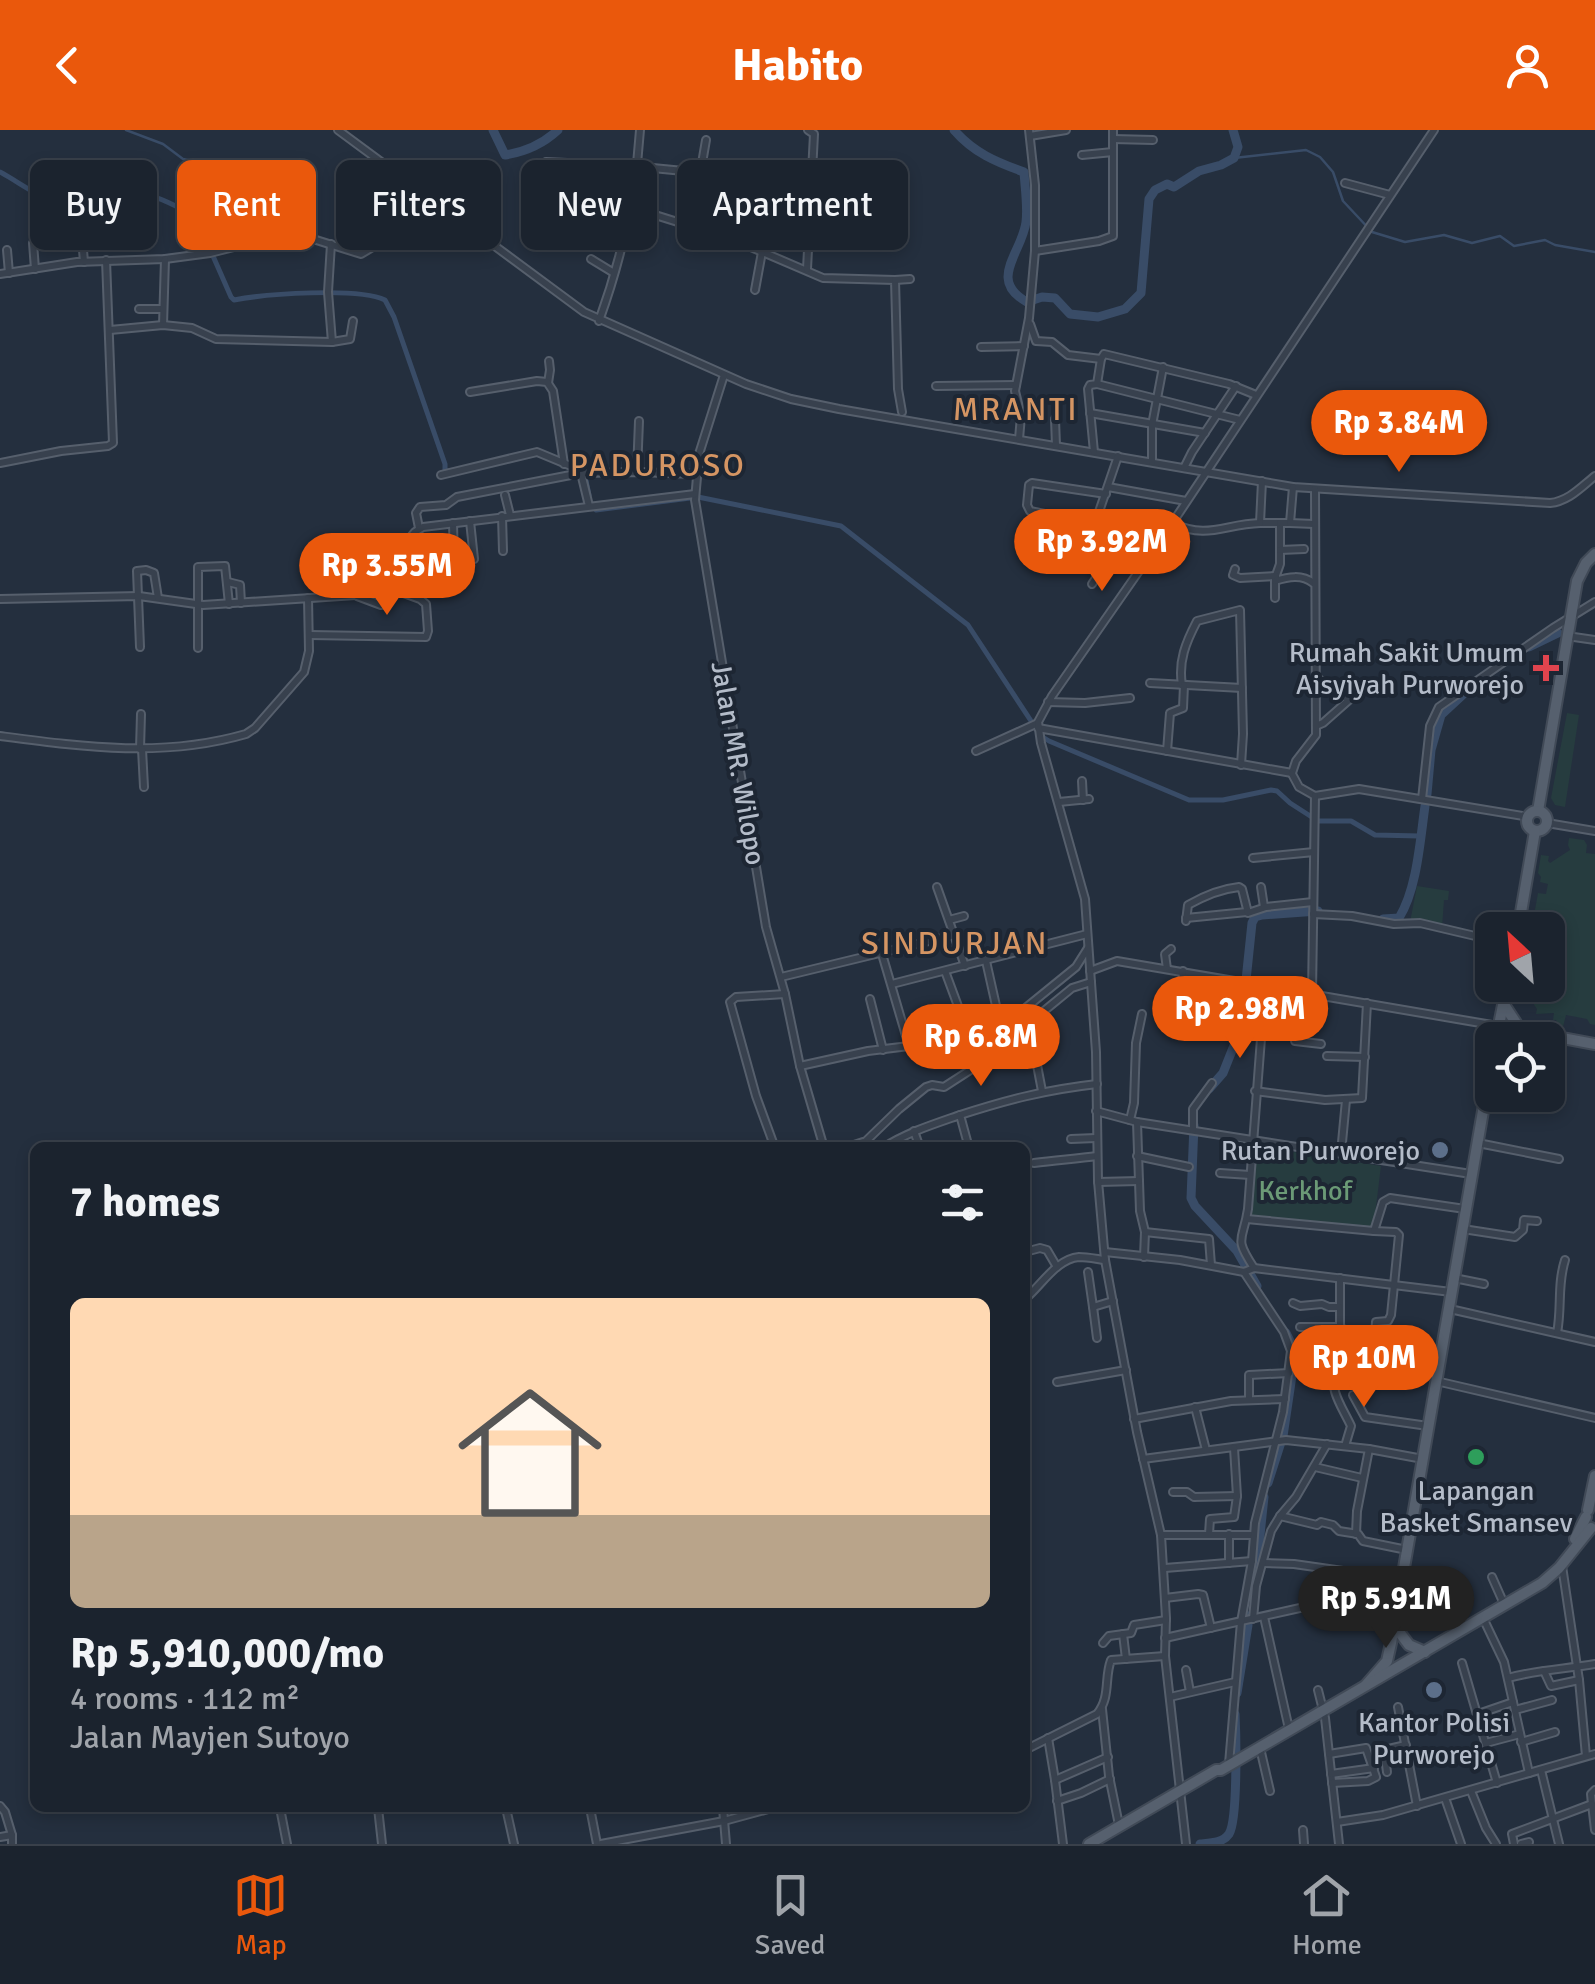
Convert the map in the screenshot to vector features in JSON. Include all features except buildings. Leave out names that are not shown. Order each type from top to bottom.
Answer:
[{"type":"main road","points":[[1533,814],[1545,815],[1547,823],[1542,830],[1528,825],[1580,574],[1595,554]]},
{"type":"main road","points":[[1521,912],[1535,830]]},
{"type":"main road","points":[[1499,1022],[1503,1003]]},
{"type":"main road","points":[[1503,1003],[1515,1022]]},
{"type":"main road","points":[[1565,1038],[1595,1044]]},
{"type":"main road","points":[[1366,1685],[1386,1661],[1394,1626],[1483,1112]]},
{"type":"main road","points":[[1101,1844],[1216,1770],[1542,1583],[1564,1561],[1591,1518],[1595,1476]]},
{"type":"main road","points":[[1394,1626],[1409,1645],[1425,1652]]},
{"type":"main road","points":[[1089,1844],[1180,1794]]},
{"type":"street","points":[[338,130],[378,160]]},
{"type":"street","points":[[637,160],[640,130]]},
{"type":"street","points":[[808,130],[814,134],[813,160]]},
{"type":"street","points":[[1019,439],[1016,385],[1029,318],[1035,251],[1035,186],[1029,133],[1066,130]]},
{"type":"street","points":[[1186,1842],[1164,1656],[1161,1535],[1134,1419],[1105,1256],[1085,899],[1037,728],[1048,702],[1434,130]]},
{"type":"street","points":[[1035,251],[1113,236],[1113,135],[1153,140]]},
{"type":"street","points":[[703,160],[706,140]]},
{"type":"street","points":[[1082,155],[1113,152]]},
{"type":"street","points":[[1346,183],[1390,195]]},
{"type":"street","points":[[7,250],[4,274],[84,262],[166,259],[265,239],[292,237],[336,246]]},
{"type":"street","points":[[331,244],[328,293],[332,342]]},
{"type":"street","points":[[34,250],[35,269]]},
{"type":"street","points":[[83,250],[84,262]]},
{"type":"street","points":[[498,250],[600,321],[768,392],[822,406],[1315,490],[1550,503],[1561,502],[1595,476]]},
{"type":"street","points":[[600,321],[620,250]]},
{"type":"street","points":[[757,250],[830,279],[910,278]]},
{"type":"street","points":[[807,270],[808,250]]},
{"type":"street","points":[[756,290],[762,252]]},
{"type":"street","points":[[591,258],[614,273]]},
{"type":"street","points":[[163,326],[166,259]]},
{"type":"street","points":[[0,463],[113,443],[106,260]]},
{"type":"street","points":[[896,280],[902,412]]},
{"type":"street","points":[[139,309],[163,308]]},
{"type":"street","points":[[1029,318],[1036,341],[1052,342],[1068,355],[1101,359]]},
{"type":"street","points":[[110,330],[163,326],[192,328],[216,340],[332,342],[350,339],[353,321]]},
{"type":"street","points":[[981,347],[1024,346]]},
{"type":"street","points":[[1097,384],[1101,359],[1106,354],[1236,386],[1256,395]]},
{"type":"street","points":[[549,361],[548,383],[553,391],[564,462]]},
{"type":"street","points":[[1152,462],[1152,425],[1163,367]]},
{"type":"street","name":"Jalan MR. Wilopo","points":[[724,375],[707,424],[695,497],[766,927],[822,1142]]},
{"type":"street","points":[[470,392],[537,381],[548,383]]},
{"type":"street","points":[[1094,452],[1088,386],[1097,384],[1240,420]]},
{"type":"street","points":[[936,386],[1016,385]]},
{"type":"street","points":[[1184,468],[1236,386]]},
{"type":"street","points":[[1090,413],[1205,434]]},
{"type":"street","points":[[1055,419],[1056,446]]},
{"type":"street","points":[[638,472],[639,421]]},
{"type":"street","points":[[441,476],[538,452],[584,472]]},
{"type":"street","points":[[1118,456],[1090,536],[1096,542],[1095,548],[1147,560]]},
{"type":"street","points":[[419,528],[416,513],[422,506],[446,505],[456,496],[584,472],[696,474]]},
{"type":"street","points":[[584,472],[590,506]]},
{"type":"street","points":[[1260,523],[1262,481]]},
{"type":"street","points":[[1166,531],[1030,511],[1026,505],[1028,487],[1032,483],[1186,501]]},
{"type":"street","points":[[1290,523],[1292,486]]},
{"type":"street","points":[[1315,490],[1316,726],[1314,739],[1296,761],[1292,773],[1296,784],[1315,796],[1359,789],[1533,814]]},
{"type":"street","points":[[503,551],[505,496]]},
{"type":"street","points":[[0,599],[137,596],[198,605],[356,595],[364,592],[419,528],[695,497]]},
{"type":"street","points":[[470,520],[474,560]]},
{"type":"street","points":[[453,523],[454,561]]},
{"type":"street","points":[[1172,523],[1205,532],[1260,523],[1314,524]]},
{"type":"street","points":[[1275,598],[1280,523]]},
{"type":"street","points":[[1280,550],[1304,550]]},
{"type":"street","points":[[310,635],[426,638],[426,604],[397,590],[382,572],[346,552]]},
{"type":"street","points":[[1092,584],[1113,553]]},
{"type":"street","points":[[198,648],[199,566],[224,564],[229,604]]},
{"type":"street","points":[[1234,569],[1236,577],[1292,576],[1314,584]]},
{"type":"street","points":[[140,647],[136,573],[152,571],[158,598]]},
{"type":"street","points":[[228,582],[239,584],[241,604]]},
{"type":"street","points":[[356,595],[382,606],[397,590]]},
{"type":"street","points":[[0,736],[141,749],[185,746],[251,732],[304,672],[310,635],[308,598]]},
{"type":"street","points":[[1568,628],[1595,602]]},
{"type":"street","points":[[1166,751],[1170,712],[1183,708],[1181,666],[1196,621],[1240,610],[1241,765]]},
{"type":"street","points":[[1426,800],[1430,726],[1439,708],[1552,628],[1568,628],[1595,640]]},
{"type":"street","points":[[1315,676],[1350,700],[1316,726]]},
{"type":"street","points":[[1150,683],[1242,688]]},
{"type":"street","points":[[1048,702],[1130,698]]},
{"type":"street","points":[[141,714],[144,786]]},
{"type":"street","points":[[976,751],[1037,728],[1292,773]]},
{"type":"street","points":[[1058,802],[1086,799],[1082,781]]},
{"type":"street","points":[[1312,992],[1315,796]]},
{"type":"street","points":[[1547,823],[1595,832]]},
{"type":"street","points":[[1253,858],[1314,852]]},
{"type":"street","points":[[937,887],[965,966]]},
{"type":"street","points":[[1247,912],[1239,887],[1215,892],[1188,905],[1186,919],[1247,912],[1264,908],[1313,909],[1394,924],[1420,923],[1475,936]]},
{"type":"street","points":[[1261,887],[1264,908]]},
{"type":"street","points":[[949,920],[964,916]]},
{"type":"street","points":[[781,977],[954,934]]},
{"type":"street","points":[[892,984],[1088,934]]},
{"type":"street","points":[[972,1052],[1076,967],[1088,947]]},
{"type":"street","points":[[1167,969],[1165,954],[1171,949]]},
{"type":"street","points":[[882,954],[909,1046]]},
{"type":"street","points":[[986,961],[1001,1028]]},
{"type":"street","points":[[1090,972],[1118,961],[1476,1022]]},
{"type":"street","points":[[945,971],[966,1034]]},
{"type":"street","points":[[1167,1019],[1180,1016],[1182,972]]},
{"type":"street","points":[[871,1142],[898,1109],[925,1088],[948,1085],[1072,988],[1091,982]]},
{"type":"street","points":[[1247,1621],[1254,1523],[1281,1440],[1292,1368],[1284,1332],[1248,1270],[1240,1244],[1246,1218],[1265,986]]},
{"type":"street","points":[[1292,1052],[1300,991]]},
{"type":"street","points":[[773,1142],[730,1002],[736,997],[785,994]]},
{"type":"street","points":[[870,999],[883,1050]]},
{"type":"street","points":[[1255,1091],[1360,1100],[1367,1002]]},
{"type":"street","points":[[1142,1014],[1136,1044],[1133,1121],[1144,1256]]},
{"type":"street","points":[[800,1066],[966,1034],[989,1035]]},
{"type":"street","points":[[1032,1038],[1042,1092]]},
{"type":"street","points":[[1295,1040],[1320,1044]]},
{"type":"street","points":[[1327,1056],[1365,1058]]},
{"type":"street","points":[[1196,1131],[1193,1109],[1212,1083]]},
{"type":"street","points":[[894,1142],[914,1131],[1000,1102],[1097,1084]]},
{"type":"street","points":[[1341,1153],[1346,1100]]},
{"type":"street","points":[[1096,1112],[1472,1174]]},
{"type":"street","points":[[960,1115],[967,1142]]},
{"type":"street","points":[[914,1131],[918,1142]]},
{"type":"street","points":[[1071,1140],[1096,1138]]},
{"type":"street","points":[[1478,1143],[1559,1158]]},
{"type":"street","points":[[1034,1163],[1097,1156]]},
{"type":"street","points":[[1138,1156],[1189,1166]]},
{"type":"street","points":[[1220,1173],[1250,1175]]},
{"type":"street","points":[[1098,1182],[1138,1181]]},
{"type":"street","points":[[1374,1230],[1382,1202],[1390,1198],[1466,1209]]},
{"type":"street","points":[[1246,1218],[1394,1232],[1398,1236],[1389,1321],[1376,1322],[1375,1354],[1369,1366],[1292,1368],[1249,1375],[1249,1398]]},
{"type":"street","points":[[1463,1229],[1516,1237],[1523,1230],[1524,1220],[1537,1221]]},
{"type":"street","points":[[1145,1232],[1210,1240],[1211,1265]]},
{"type":"street","points":[[1030,1251],[1047,1250],[1057,1267]]},
{"type":"street","points":[[1030,1294],[1057,1267],[1078,1257],[1105,1256],[1144,1256],[1452,1292]]},
{"type":"street","points":[[1557,1333],[1560,1282],[1566,1260]]},
{"type":"street","points":[[1088,1272],[1098,1338]]},
{"type":"street","points":[[1340,1278],[1341,1328],[1335,1394],[1352,1426],[1345,1446]]},
{"type":"street","points":[[1454,1278],[1484,1284]]},
{"type":"street","points":[[1092,1307],[1113,1302]]},
{"type":"street","points":[[1292,1302],[1300,1306],[1339,1307]]},
{"type":"street","points":[[1449,1309],[1595,1342]]},
{"type":"street","points":[[1300,1327],[1341,1328]]},
{"type":"street","points":[[1375,1354],[1439,1365]]},
{"type":"street","points":[[1057,1382],[1126,1370]]},
{"type":"street","points":[[1436,1382],[1595,1418]]},
{"type":"street","points":[[1353,1395],[1365,1417],[1428,1426]]},
{"type":"street","points":[[1134,1419],[1249,1398],[1285,1399]]},
{"type":"street","points":[[1195,1407],[1206,1450]]},
{"type":"street","points":[[1143,1459],[1281,1440],[1423,1459]]},
{"type":"street","points":[[1227,1766],[1235,1682],[1266,1544],[1327,1444]]},
{"type":"street","points":[[1208,1534],[1210,1518],[1234,1518],[1234,1448]]},
{"type":"street","points":[[1356,1534],[1369,1449]]},
{"type":"street","points":[[1315,1467],[1363,1478]]},
{"type":"street","points":[[1173,1492],[1189,1492],[1194,1497],[1237,1496]]},
{"type":"street","points":[[1280,1516],[1317,1525],[1321,1522],[1356,1534],[1363,1541],[1407,1550]]},
{"type":"street","points":[[1229,1534],[1229,1563]]},
{"type":"street","points":[[1161,1535],[1254,1535]]},
{"type":"street","points":[[1164,1568],[1252,1561]]},
{"type":"street","points":[[1337,1822],[1383,1815],[1591,1756],[1564,1561]]},
{"type":"street","points":[[1263,1563],[1343,1571]]},
{"type":"street","points":[[1324,1602],[1328,1569]]},
{"type":"street","points":[[1492,1577],[1505,1606]]},
{"type":"street","points":[[1165,1638],[1369,1594],[1399,1597]]},
{"type":"street","points":[[1165,1598],[1203,1595],[1211,1628]]},
{"type":"street","points":[[1264,1617],[1290,1729]]},
{"type":"street","points":[[1483,1618],[1501,1652],[1529,1774]]},
{"type":"street","points":[[1102,1643],[1109,1636],[1132,1634],[1133,1625],[1166,1620]]},
{"type":"street","points":[[1123,1634],[1126,1659]]},
{"type":"street","points":[[1030,1747],[1097,1714],[1108,1691],[1112,1660],[1164,1656]]},
{"type":"street","points":[[1462,1664],[1497,1783]]},
{"type":"street","points":[[1508,1678],[1595,1664]]},
{"type":"street","points":[[1186,1670],[1190,1692]]},
{"type":"street","points":[[1544,1671],[1550,1685],[1580,1680]]},
{"type":"street","points":[[1170,1697],[1235,1682]]},
{"type":"street","points":[[1318,1690],[1325,1718],[1339,1844]]},
{"type":"street","points":[[1478,1714],[1552,1700]]},
{"type":"street","points":[[1398,1707],[1417,1806]]},
{"type":"street","points":[[1102,1708],[1120,1826]]},
{"type":"street","points":[[1486,1743],[1556,1732]]},
{"type":"street","points":[[1048,1738],[1063,1844]]},
{"type":"street","points":[[1386,1772],[1384,1750],[1406,1745]]},
{"type":"street","points":[[1260,1747],[1270,1791]]},
{"type":"street","points":[[1329,1754],[1366,1748],[1376,1777],[1332,1778]]},
{"type":"street","points":[[1056,1780],[1108,1757]]},
{"type":"street","points":[[1540,1770],[1559,1844]]},
{"type":"street","points":[[1056,1800],[1110,1778]]},
{"type":"street","points":[[1471,1790],[1496,1844]]},
{"type":"street","points":[[1595,1790],[1591,1794],[1595,1830]]},
{"type":"street","points":[[1445,1798],[1462,1844]]},
{"type":"street","points":[[1521,1843],[1511,1834],[1592,1804]]},
{"type":"street","points":[[0,1806],[12,1834],[12,1844]]},
{"type":"street","points":[[281,1812],[287,1844]]},
{"type":"street","points":[[378,1812],[382,1844]]},
{"type":"street","points":[[507,1812],[514,1844]]},
{"type":"street","points":[[591,1812],[599,1844],[757,1812]]},
{"type":"street","points":[[723,1812],[726,1844]]},
{"type":"street","points":[[1303,1830],[1304,1844]]},
{"type":"street","points":[[0,1837],[12,1834]]},
{"type":"green space","points":[[1567,713],[1579,715],[1565,807],[1555,805],[1551,798]]},
{"type":"green space","points":[[1569,838],[1584,840],[1586,853],[1595,854],[1595,1025],[1587,1019],[1566,1015],[1564,1022],[1557,1022],[1553,1020],[1554,1013],[1536,1014],[1532,1002],[1565,1002],[1565,912],[1535,912],[1538,893],[1546,894],[1548,884],[1540,882],[1541,855],[1549,856],[1550,863],[1570,850]]},
{"type":"green space","points":[[1417,886],[1449,891],[1448,900],[1444,900],[1442,928],[1410,922]]},
{"type":"green space","name":"Kerkhof","points":[[1250,1145],[1381,1166],[1373,1231],[1243,1221]]},
{"type":"waterway","points":[[126,130],[163,144],[188,160]]},
{"type":"waterway","points":[[493,130],[505,155],[534,146],[558,130]]},
{"type":"waterway","points":[[954,130],[986,156],[1024,172],[1026,222],[1008,275],[1015,294],[1027,302],[1055,298],[1070,314],[1098,317],[1125,309],[1141,293],[1149,199],[1155,190],[1167,184],[1174,187],[1199,171],[1234,158],[1238,147],[1233,130]]},
{"type":"waterway","points":[[1234,158],[1306,150],[1320,157],[1333,172],[1343,201],[1372,232],[1405,242],[1444,235],[1472,243],[1500,236],[1514,246],[1545,240],[1595,252]]},
{"type":"waterway","points":[[0,172],[77,214],[90,214],[121,197],[142,194],[203,220],[213,256],[234,300],[334,293],[385,300],[445,471],[450,471]]},
{"type":"waterway","points":[[584,471],[589,495]]},
{"type":"waterway","points":[[592,505],[596,510],[698,497],[841,526],[968,625],[1035,727]]},
{"type":"waterway","points":[[1529,647],[1558,633]]},
{"type":"waterway","points":[[1427,794],[1431,750],[1441,715],[1468,690]]},
{"type":"waterway","points":[[1041,736],[1189,800],[1223,800],[1271,790],[1318,821],[1351,821],[1375,835],[1420,836]]},
{"type":"waterway","points":[[1383,919],[1399,918],[1410,893],[1425,806]]},
{"type":"waterway","points":[[1209,1089],[1223,1073],[1241,1028],[1255,917],[1318,911]]},
{"type":"waterway","points":[[1194,1125],[1191,1198],[1237,1251],[1257,1286]]},
{"type":"waterway","points":[[1268,1483],[1283,1436],[1294,1362],[1293,1347],[1286,1333]]},
{"type":"waterway","points":[[1249,1585],[1258,1554],[1264,1497]]},
{"type":"waterway","points":[[1237,1693],[1248,1625],[1246,1615]]},
{"type":"waterway","points":[[1200,1844],[1223,1839],[1232,1826],[1235,1714]]},
{"type":"place","name":"Rumah Sakit Umum Aisyiyah Purworejo","points":[[1546,668]]},
{"type":"place","name":"Rutan Purworejo","points":[[1440,1150]]},
{"type":"place","name":"Lapangan Basket Smansev","points":[[1476,1457]]},
{"type":"place","name":"Kantor Polisi Purworejo","points":[[1434,1690]]},
{"type":"district","name":"MRANTI","points":[[1016,409]]},
{"type":"district","name":"PADUROSO","points":[[658,465]]},
{"type":"district","name":"SINDURJAN","points":[[955,943]]}]
